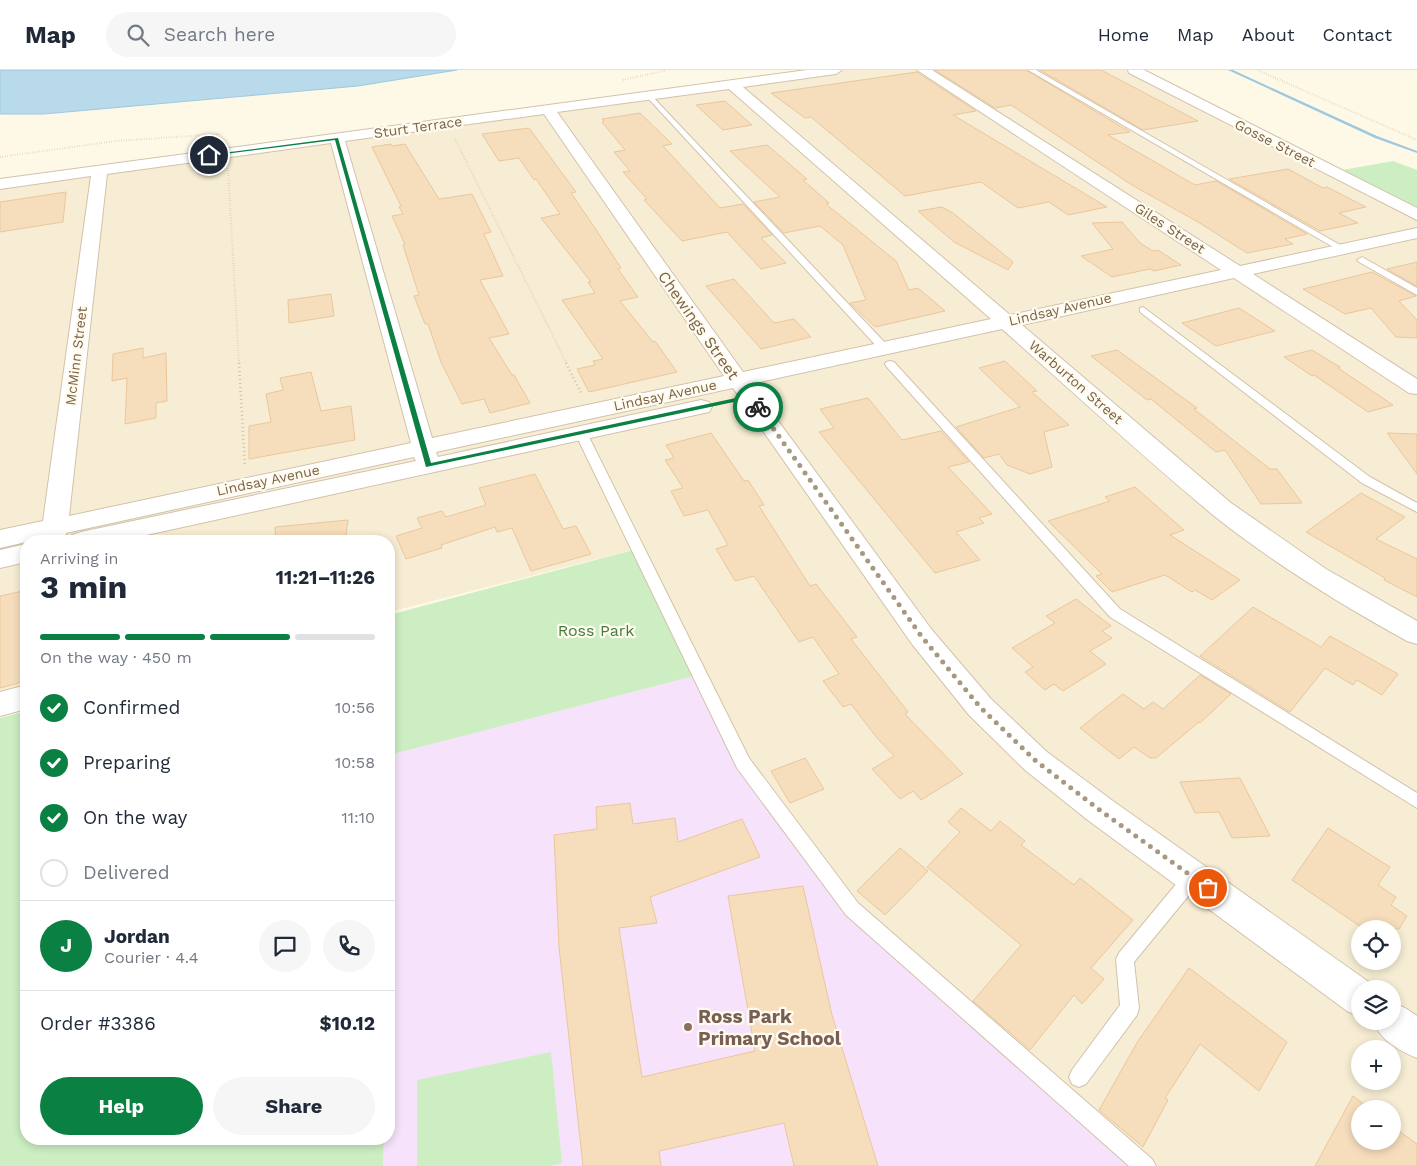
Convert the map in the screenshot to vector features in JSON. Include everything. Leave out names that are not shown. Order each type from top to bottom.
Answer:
[{"type":"street","name":"Sturt Terrace","points":[[0,184],[836,70]]},
{"type":"street","name":"Giles Street","points":[[923,70],[1417,388]]},
{"type":"street","name":"Gosse Street","points":[[1134,70],[1417,215]]},
{"type":"street","name":"Warburton Street","points":[[732,84],[1222,509],[1285,556],[1375,612],[1417,634]]},
{"type":"street","name":"Chewings Street","points":[[548,109],[922,637],[980,707],[1036,761],[1351,991]]},
{"type":"street","points":[[337,138],[427,456]]},
{"type":"street","name":"McMinn Street","points":[[53,534],[100,170]]},
{"type":"street","name":"Lindsay Avenue","points":[[40,535],[53,534],[246,484],[581,433],[744,388],[887,356],[1006,321],[1417,233]]},
{"type":"street","name":"Lindsay Avenue","points":[[887,356],[1023,336],[1417,248]]},
{"type":"street","name":"Lindsay Avenue","points":[[105,535],[427,456],[590,411],[744,388]]},
{"type":"street","name":"Lindsay Avenue","points":[[0,538],[20,536]]},
{"type":"street","points":[[0,559],[20,554]]},
{"type":"street","points":[[0,704],[20,699]]},
{"type":"street","points":[[1401,1027],[1417,1039]]},
{"type":"lane","points":[[1030,70],[1343,249]]},
{"type":"lane","points":[[649,96],[887,356],[1115,613],[1417,801]]},
{"type":"lane","points":[[1362,260],[1417,292]]},
{"type":"lane","points":[[1143,310],[1366,480],[1417,508]]},
{"type":"lane","points":[[581,433],[743,763],[852,909],[1145,1166]]},
{"type":"lane","points":[[1079,1077],[1130,1008],[1125,959],[1193,877]]},
{"type":"path","points":[[616,82],[667,70]]},
{"type":"path","points":[[1257,70],[1417,140]]},
{"type":"path","points":[[447,123],[590,411]]},
{"type":"path","points":[[0,157],[116,141],[198,134],[225,134]]},
{"type":"path","points":[[227,153],[246,484]]},
{"type":"shaded area","points":[[836,70],[1134,70],[1417,215],[1417,1166],[1145,1166],[852,909],[743,763],[636,549],[395,610],[395,535],[20,535],[20,706],[0,711],[0,184]]},
{"type":"shaded area","name":"Ross Park Primary School","points":[[698,675],[743,763],[852,909],[1145,1166],[383,1166],[384,1145],[395,1145],[395,753]]},
{"type":"green space","points":[[1393,161],[1417,170],[1417,215],[1331,172]]},
{"type":"green space","name":"Ross Park","points":[[637,549],[698,675],[395,753],[395,613]]},
{"type":"green space","points":[[20,713],[20,1145],[384,1145],[383,1166],[0,1166],[0,718]]},
{"type":"green space","points":[[551,1052],[562,1163],[550,1166],[417,1166],[417,1080]]},
{"type":"water","points":[[0,70],[457,70],[358,86],[44,114],[0,114]]},
{"type":"building","points":[[935,70],[1026,70],[1130,132],[1108,135],[1195,185],[1216,181],[1307,234],[1285,239],[1293,244],[1247,253],[1198,222],[1132,185],[1011,105],[995,108]]},
{"type":"building","points":[[1040,70],[1101,70],[1198,121],[1143,130]]},
{"type":"building","points":[[917,72],[976,111],[953,115],[1107,207],[1068,215],[1049,202],[1018,208],[981,182],[905,196],[811,117],[805,118],[771,93]]},
{"type":"building","points":[[725,101],[752,125],[723,130],[696,105]]},
{"type":"building","points":[[640,113],[672,144],[663,146],[720,208],[743,204],[772,235],[761,238],[786,263],[761,269],[727,232],[682,241],[644,200],[647,199],[623,172],[630,171],[614,152],[625,150],[602,122],[604,121],[602,119]]},
{"type":"building","points":[[529,128],[576,192],[571,193],[621,268],[618,269],[638,297],[620,301],[653,342],[655,341],[677,372],[589,392],[577,369],[595,365],[593,361],[603,359],[562,300],[595,293],[588,282],[591,282],[541,218],[560,214],[536,179],[534,180],[519,158],[499,161],[482,134]]},
{"type":"building","points":[[391,144],[392,146],[405,144],[439,199],[472,194],[491,232],[484,234],[503,276],[480,280],[509,334],[489,338],[530,403],[490,413],[484,399],[462,404],[441,362],[428,324],[425,324],[414,296],[419,295],[403,245],[405,244],[392,216],[403,214],[399,207],[401,206],[372,147]]},
{"type":"building","points":[[767,145],[807,179],[803,180],[829,203],[826,204],[896,261],[909,290],[918,288],[945,311],[875,327],[850,303],[866,300],[843,245],[820,226],[784,233],[754,202],[780,197],[730,151]]},
{"type":"building","points":[[1288,169],[1323,188],[1327,187],[1366,207],[1339,213],[1358,223],[1320,231],[1229,179]]},
{"type":"building","points":[[66,192],[63,222],[0,232],[0,202]]},
{"type":"building","points":[[942,207],[953,213],[1013,262],[1008,270],[954,242],[918,211]]},
{"type":"building","points":[[1122,222],[1140,243],[1153,251],[1158,250],[1181,265],[1112,277],[1081,256],[1113,249],[1092,223]]},
{"type":"building","points":[[1417,262],[1417,286],[1387,269]]},
{"type":"building","points":[[1372,272],[1416,296],[1399,301],[1417,320],[1417,338],[1396,337],[1371,308],[1345,314],[1303,289]]},
{"type":"building","points":[[734,279],[774,323],[794,319],[811,337],[761,349],[706,286]]},
{"type":"building","points":[[331,294],[334,316],[289,323],[288,300]]},
{"type":"building","points":[[1239,308],[1275,331],[1216,346],[1182,323]]},
{"type":"building","points":[[143,348],[143,358],[166,353],[167,401],[156,403],[156,418],[125,424],[127,378],[112,381],[113,354]]},
{"type":"building","points":[[1117,350],[1197,408],[1194,409],[1270,469],[1277,469],[1302,503],[1261,504],[1225,450],[1216,452],[1151,399],[1147,400],[1091,356]]},
{"type":"building","points":[[1312,350],[1340,367],[1338,368],[1393,405],[1368,412],[1284,357]]},
{"type":"building","points":[[1005,361],[1037,391],[1032,392],[1069,425],[1044,432],[1052,467],[1030,474],[1007,465],[999,454],[984,458],[956,427],[1020,407],[979,368]]},
{"type":"building","points":[[311,372],[321,411],[351,406],[355,440],[249,459],[249,426],[271,422],[266,394],[283,390],[280,378]]},
{"type":"building","points":[[868,398],[902,440],[941,431],[969,462],[948,467],[992,514],[979,518],[984,523],[956,532],[980,560],[935,573],[819,432],[834,428],[820,409]]},
{"type":"building","points":[[711,433],[744,481],[748,480],[764,505],[759,506],[810,586],[816,584],[857,637],[851,639],[908,712],[905,714],[963,774],[921,800],[913,791],[900,799],[872,769],[894,756],[877,738],[851,704],[843,707],[823,681],[839,674],[813,637],[799,642],[754,576],[735,581],[716,549],[728,545],[708,510],[684,516],[671,491],[683,488],[665,460],[674,458],[666,445]]},
{"type":"building","points":[[1387,433],[1417,434],[1417,474]]},
{"type":"building","points":[[535,474],[563,529],[576,526],[591,554],[531,571],[512,528],[497,532],[495,527],[441,545],[442,548],[406,559],[396,536],[422,528],[417,518],[442,511],[446,517],[486,505],[479,488]]},
{"type":"building","points":[[1135,487],[1184,530],[1170,535],[1240,580],[1212,600],[1195,590],[1192,592],[1165,575],[1112,592],[1096,576],[1102,574],[1048,521],[1110,501],[1105,497]]},
{"type":"building","points":[[1361,493],[1405,517],[1376,539],[1417,559],[1417,597],[1384,580],[1385,578],[1306,532]]},
{"type":"building","points":[[348,520],[346,535],[276,535],[275,527]]},
{"type":"building","points":[[20,592],[20,683],[0,688],[0,596]]},
{"type":"building","points":[[1076,599],[1111,626],[1102,631],[1112,638],[1090,651],[1106,664],[1063,691],[1054,684],[1045,690],[1025,672],[1033,667],[1012,648],[1055,623],[1046,616]]},
{"type":"building","points":[[1253,607],[1321,647],[1330,636],[1398,674],[1382,695],[1357,680],[1353,685],[1325,668],[1290,712],[1200,656]]},
{"type":"building","points":[[1200,675],[1231,694],[1200,723],[1156,758],[1150,758],[1134,747],[1119,759],[1080,728],[1123,694],[1144,709],[1153,702],[1163,709]]},
{"type":"building","points":[[805,758],[824,789],[790,803],[771,771]]},
{"type":"building","points":[[1240,778],[1270,836],[1232,838],[1219,812],[1195,813],[1180,782]]},
{"type":"building","points":[[630,803],[633,824],[675,818],[678,842],[742,819],[760,857],[650,897],[657,923],[619,928],[642,1077],[755,1051],[728,896],[803,886],[832,1015],[878,1166],[794,1166],[784,1123],[659,1151],[661,1166],[583,1166],[559,947],[554,835],[597,829],[596,807]]},
{"type":"building","points":[[961,808],[991,831],[1000,821],[1025,841],[1021,845],[1074,885],[1080,878],[1133,920],[1091,968],[1104,979],[1082,1004],[1074,995],[1030,1050],[973,1001],[1021,945],[927,867],[960,832],[948,822]]},
{"type":"building","points":[[1328,828],[1390,867],[1378,885],[1396,897],[1391,905],[1407,916],[1401,926],[1401,920],[1351,920],[1292,880]]},
{"type":"building","points":[[900,848],[928,871],[885,915],[857,891]]},
{"type":"building","points":[[1189,968],[1287,1042],[1259,1091],[1200,1044],[1165,1098],[1168,1100],[1143,1147],[1099,1110],[1138,1041]]},
{"type":"building","points":[[1353,1096],[1358,1100],[1351,1100],[1351,1150],[1401,1150],[1401,1132],[1417,1144],[1417,1166],[1315,1166]]},
{"type":"waterway","points":[[1230,70],[1376,137],[1417,152]]},
{"type":"way so far","points":[[758,407],[922,637],[980,707],[1036,761],[1101,811],[1208,888]]},
{"type":"place","name":"Ross Park Primary School","points":[[688,1027]]},
{"type":"route","points":[[209,155],[337,138],[429,466],[750,397],[758,407]]}]
